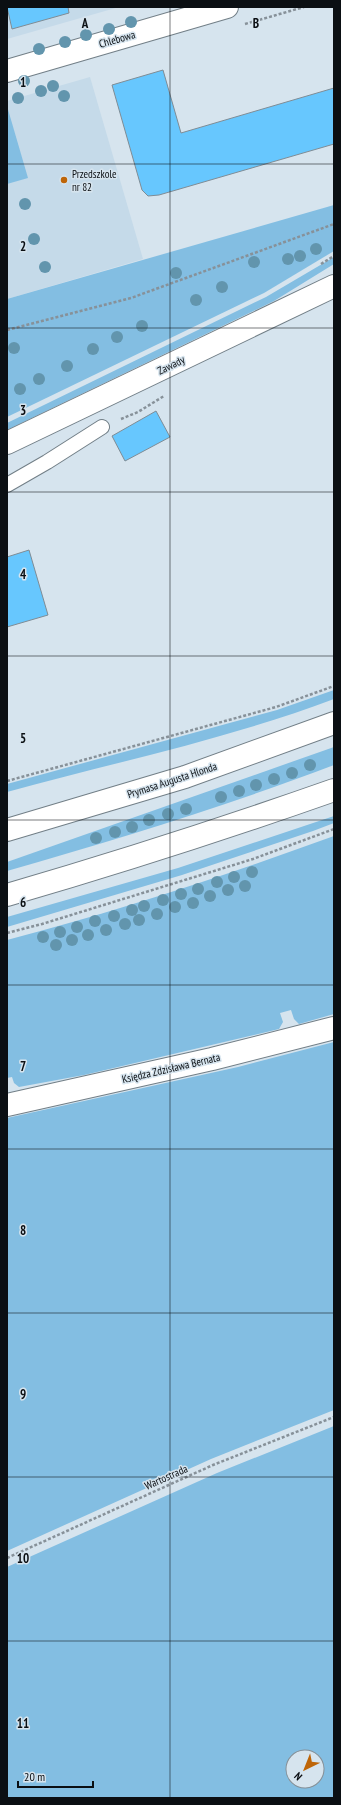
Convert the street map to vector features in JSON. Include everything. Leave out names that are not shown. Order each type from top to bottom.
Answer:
[{"type":"street","name":"Chlebowa","points":[[7,71],[227,7]]},
{"type":"street","name":"Zawady","points":[[7,443],[334,286]]},
{"type":"street","name":"Prymasa Augusta Hlonda","points":[[7,830],[185,777],[334,723]]},
{"type":"street","points":[[7,895],[77,875],[214,832],[334,790]]},
{"type":"street","name":"Księdza Zdzisława Bernata","points":[[7,1105],[212,1059],[334,1028]]},
{"type":"lane","points":[[7,484],[47,462],[102,427]]},
{"type":"path","points":[[7,330],[131,298],[334,224]]},
{"type":"path","points":[[7,781],[276,706],[334,686]]},
{"type":"path","points":[[7,933],[42,924],[253,859],[334,829]]},
{"type":"path","name":"Wartostrada","points":[[7,1558],[213,1465],[334,1417]]},
{"type":"shaded area","points":[[7,7],[119,7],[7,39]]},
{"type":"shaded area","name":"Przedszkole nr 82","points":[[90,77],[143,259],[7,299],[7,101]]},
{"type":"shaded area","points":[[7,106],[28,178],[7,184]]},
{"type":"shaded area","points":[[334,205],[334,251],[264,293],[7,417],[7,299]]},
{"type":"shaded area","points":[[334,257],[334,264],[274,301],[7,430],[7,423],[266,297]]},
{"type":"shaded area","points":[[334,690],[334,699],[254,726],[7,792],[7,784],[277,710]]},
{"type":"shaded area","points":[[334,747],[334,765],[172,821],[7,871],[7,862]]},
{"type":"shaded area","points":[[334,816],[334,823],[313,831],[182,875],[7,927],[7,917],[178,868]]},
{"type":"shaded area","points":[[334,836],[334,1014],[299,1024],[294,1019],[291,1010],[280,1013],[283,1022],[279,1029],[84,1075],[19,1087],[14,1083],[12,1077],[7,1078],[7,940],[172,892]]},
{"type":"shaded area","points":[[334,1042],[334,1410],[211,1459],[7,1551],[7,1118],[238,1067]]},
{"type":"shaded area","points":[[334,1426],[334,1798],[7,1798],[7,1567],[217,1473]]},
{"type":"building","points":[[7,7],[68,7],[69,13],[12,29]]},
{"type":"building","points":[[163,70],[181,133],[334,88],[334,144],[159,195],[148,196],[142,190],[112,85]]},
{"type":"building","points":[[156,411],[170,437],[125,461],[112,436]]},
{"type":"building","points":[[29,550],[48,615],[7,627],[7,557]]},
{"type":"place","name":"Przedszkole nr 82","points":[[64,180]]}]
